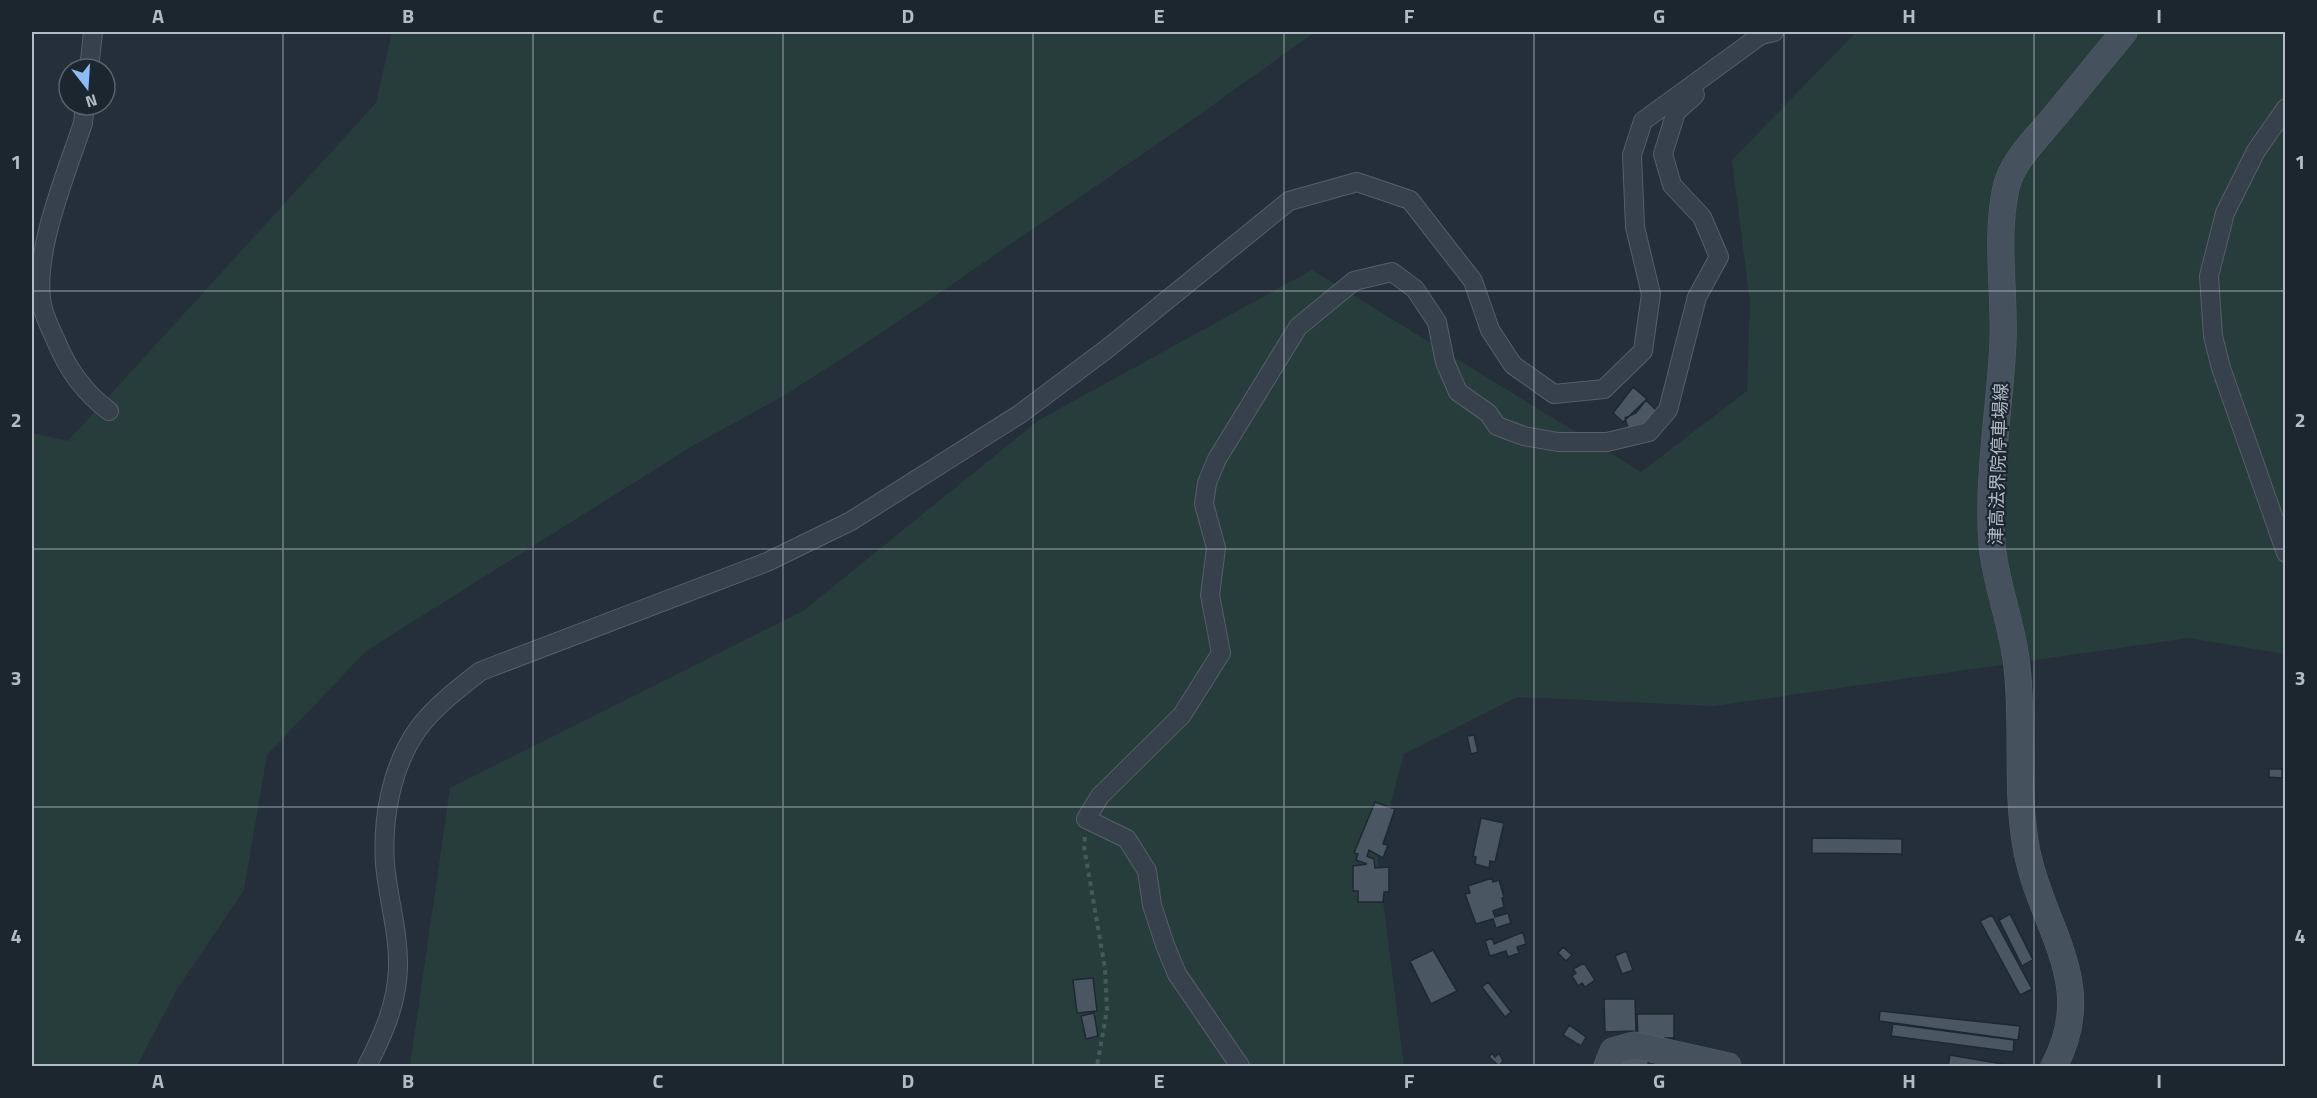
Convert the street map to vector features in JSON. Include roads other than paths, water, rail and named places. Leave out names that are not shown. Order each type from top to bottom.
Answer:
[{"type":"main road","name":"津高法界院停車場線","points":[[2054,1066],[2073,1014],[2066,966],[2028,856],[2019,802],[2021,742],[2018,668],[2013,632],[1992,545],[1993,485],[2003,339],[2002,230],[2006,187],[2019,160],[2124,32]]},
{"type":"main road","points":[[1607,1066],[1613,1051],[1634,1045],[1660,1059],[1728,1066]]},
{"type":"street","points":[[90,57],[93,32]]},
{"type":"street","points":[[367,1066],[389,1022],[398,969],[395,917],[385,864],[386,814],[399,764],[418,729],[458,688],[481,671],[767,562],[851,521],[1029,408],[1108,348],[1289,201],[1357,182],[1410,200],[1473,280],[1490,330],[1513,365],[1554,394],[1604,389],[1643,351],[1652,294],[1635,227],[1632,155],[1643,121],[1761,35],[1774,32]]},
{"type":"street","points":[[1240,1066],[1177,974],[1152,905],[1147,871],[1126,839],[1086,819],[1100,796],[1182,715],[1221,653],[1210,595],[1216,548],[1204,504],[1207,483],[1217,459],[1298,327],[1354,281],[1392,272],[1415,288],[1437,322],[1445,362],[1458,392],[1488,413],[1497,426],[1524,436],[1558,442],[1606,442],[1649,432],[1668,410],[1698,297],[1719,256],[1702,217],[1672,185],[1663,154],[1676,112],[1695,95],[1696,81]]},
{"type":"street","points":[[2286,108],[2256,151],[2225,213],[2209,276],[2213,336],[2221,368],[2286,552]]},
{"type":"street","points":[[84,117],[48,234],[42,264],[43,308],[65,363],[95,400],[109,411]]}]
